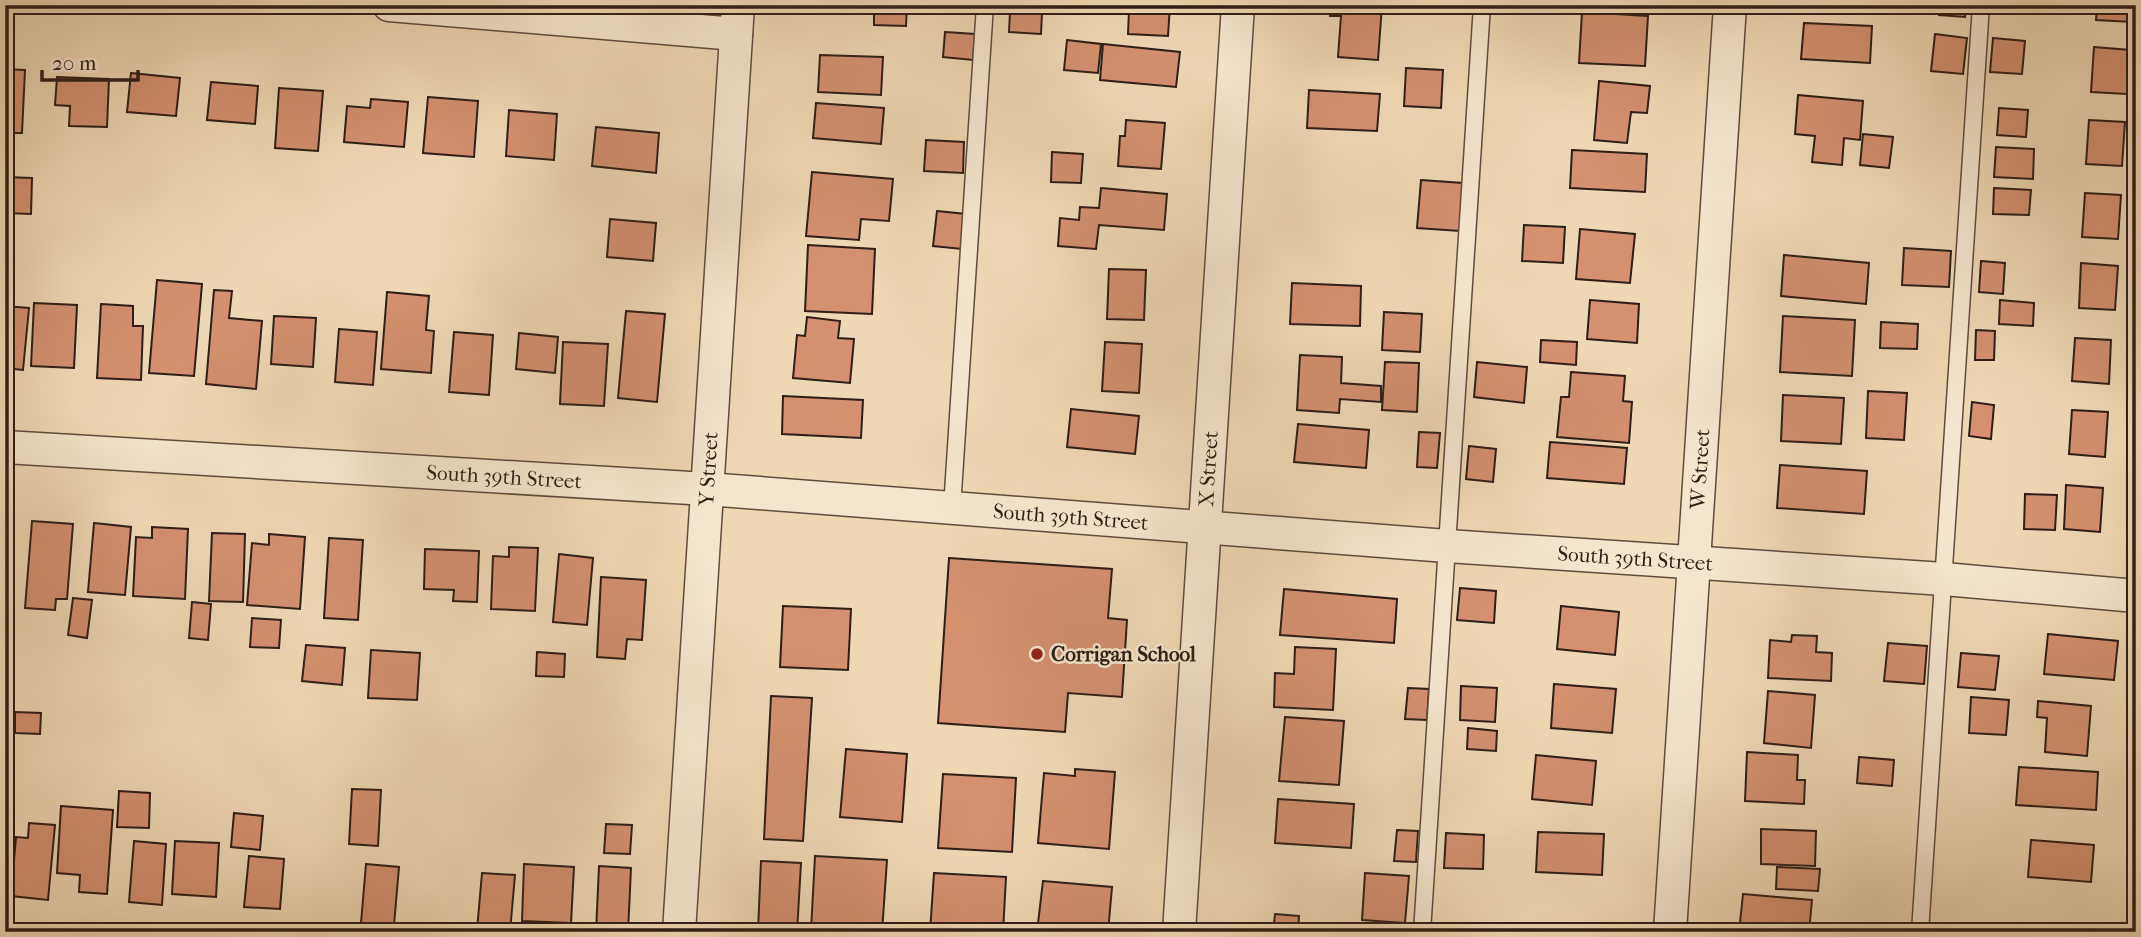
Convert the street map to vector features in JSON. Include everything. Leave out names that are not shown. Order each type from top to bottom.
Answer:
[{"type":"street","points":[[389,5],[737,20]]},
{"type":"street","name":"X Street","points":[[1179,932],[1238,5]]},
{"type":"street","name":"W Street","points":[[1671,932],[1730,5]]},
{"type":"street","name":"Y Street","points":[[679,932],[737,20]]},
{"type":"street","name":"South 39th Street","points":[[5,447],[707,489],[1204,528],[1944,579],[2136,596]]},
{"type":"lane","points":[[952,508],[985,5]]},
{"type":"lane","points":[[1422,932],[1482,5]]},
{"type":"lane","points":[[1920,932],[1982,5]]},
{"type":"building","points":[[874,5],[907,6],[906,26],[874,25]]},
{"type":"building","points":[[1117,5],[1170,5],[1168,36],[1128,34],[1129,10],[1117,9]]},
{"type":"building","points":[[1331,5],[1382,5],[1378,60],[1338,57],[1341,16],[1330,16]]},
{"type":"building","points":[[1940,5],[1966,5],[1965,17],[1939,15]]},
{"type":"building","points":[[2020,5],[2059,5],[2059,12],[2020,9]]},
{"type":"building","points":[[2097,5],[2133,5],[2132,22],[2096,20]]},
{"type":"building","points":[[1010,12],[1042,13],[1041,34],[1009,32]]},
{"type":"building","points":[[1582,12],[1648,16],[1645,66],[1579,63]]},
{"type":"building","points":[[1804,23],[1872,26],[1870,63],[1801,59]]},
{"type":"building","points":[[945,32],[975,34],[973,60],[943,57]]},
{"type":"building","points":[[1935,34],[1967,38],[1963,74],[1931,71]]},
{"type":"building","points":[[1993,38],[2025,41],[2022,74],[1990,72]]},
{"type":"building","points":[[1067,40],[1101,44],[1098,73],[1064,70]]},
{"type":"building","points":[[1103,44],[1180,52],[1176,87],[1100,80]]},
{"type":"building","points":[[2094,47],[2130,50],[2127,94],[2091,92]]},
{"type":"building","points":[[820,55],[883,57],[881,95],[818,92]]},
{"type":"building","points":[[1406,68],[1443,70],[1441,108],[1404,106]]},
{"type":"building","points":[[5,69],[25,70],[22,133],[5,133]]},
{"type":"building","points":[[131,73],[180,78],[176,116],[127,112]]},
{"type":"building","points":[[57,77],[109,79],[107,127],[69,126],[70,106],[55,105]]},
{"type":"building","points":[[1599,81],[1650,86],[1647,113],[1631,112],[1627,143],[1594,140]]},
{"type":"building","points":[[211,82],[258,86],[255,124],[207,120]]},
{"type":"building","points":[[279,88],[323,91],[318,151],[275,148]]},
{"type":"building","points":[[1309,90],[1380,94],[1377,131],[1307,128]]},
{"type":"building","points":[[1798,95],[1863,101],[1860,140],[1844,138],[1842,165],[1812,162],[1815,136],[1795,134]]},
{"type":"building","points":[[428,97],[478,101],[474,157],[423,153]]},
{"type":"building","points":[[371,99],[408,102],[404,147],[344,142],[347,106],[370,108]]},
{"type":"building","points":[[816,103],[884,108],[881,144],[813,138]]},
{"type":"building","points":[[1999,108],[2028,110],[2026,137],[1997,135]]},
{"type":"building","points":[[509,110],[557,114],[554,160],[506,156]]},
{"type":"building","points":[[1126,120],[1165,123],[1161,169],[1118,166],[1120,136],[1125,136]]},
{"type":"building","points":[[2089,120],[2125,122],[2122,166],[2086,164]]},
{"type":"building","points":[[596,127],[659,133],[656,173],[592,166]]},
{"type":"building","points":[[1863,134],[1893,137],[1889,168],[1860,165]]},
{"type":"building","points":[[926,140],[964,142],[963,173],[924,171]]},
{"type":"building","points":[[1996,147],[2034,149],[2033,179],[1994,177]]},
{"type":"building","points":[[1572,150],[1647,154],[1645,192],[1570,188]]},
{"type":"building","points":[[1052,152],[1083,154],[1081,183],[1051,182]]},
{"type":"building","points":[[812,172],[893,179],[889,221],[861,219],[859,240],[806,236]]},
{"type":"building","points":[[5,177],[32,178],[31,214],[5,213]]},
{"type":"building","points":[[1421,180],[1463,183],[1460,231],[1417,228]]},
{"type":"building","points":[[1101,188],[1167,194],[1164,230],[1099,225],[1096,249],[1058,246],[1060,218],[1079,220],[1080,207],[1099,208]]},
{"type":"building","points":[[1994,188],[2031,190],[2029,215],[1993,214]]},
{"type":"building","points":[[2085,193],[2121,195],[2118,239],[2082,237]]},
{"type":"building","points":[[937,211],[966,214],[962,249],[933,246]]},
{"type":"building","points":[[610,219],[656,223],[653,261],[607,257]]},
{"type":"building","points":[[1524,225],[1565,227],[1563,263],[1522,261]]},
{"type":"building","points":[[1580,229],[1635,234],[1630,283],[1576,279]]},
{"type":"building","points":[[808,245],[875,249],[872,314],[805,311]]},
{"type":"building","points":[[1904,248],[1951,251],[1949,287],[1902,285]]},
{"type":"building","points":[[1784,255],[1869,263],[1866,304],[1781,296]]},
{"type":"building","points":[[1981,261],[2005,263],[2003,294],[1979,292]]},
{"type":"building","points":[[2081,263],[2118,266],[2115,310],[2079,308]]},
{"type":"building","points":[[1109,269],[1146,270],[1144,320],[1107,319]]},
{"type":"building","points":[[157,280],[202,284],[194,376],[149,373]]},
{"type":"building","points":[[1292,283],[1361,286],[1360,326],[1290,324]]},
{"type":"building","points":[[214,290],[232,291],[229,318],[262,321],[256,389],[206,384]]},
{"type":"building","points":[[387,292],[429,296],[426,330],[434,331],[431,373],[381,369]]},
{"type":"building","points":[[1590,300],[1639,304],[1637,343],[1587,339]]},
{"type":"building","points":[[2000,300],[2034,303],[2033,326],[1999,324]]},
{"type":"building","points":[[34,303],[77,305],[74,368],[31,366]]},
{"type":"building","points":[[101,304],[133,306],[133,326],[143,326],[141,380],[97,378]]},
{"type":"building","points":[[5,306],[29,308],[23,370],[5,368]]},
{"type":"building","points":[[626,311],[665,314],[657,402],[618,398]]},
{"type":"building","points":[[1384,312],[1422,314],[1420,352],[1382,350]]},
{"type":"building","points":[[274,316],[316,318],[313,367],[271,364]]},
{"type":"building","points":[[1783,316],[1855,320],[1852,376],[1780,372]]},
{"type":"building","points":[[807,317],[840,321],[838,338],[854,339],[850,383],[793,378],[797,335],[805,336]]},
{"type":"building","points":[[1881,322],[1918,324],[1917,349],[1880,348]]},
{"type":"building","points":[[339,329],[377,332],[373,385],[335,382]]},
{"type":"building","points":[[1976,330],[1995,331],[1994,360],[1975,360]]},
{"type":"building","points":[[454,332],[493,335],[489,395],[449,392]]},
{"type":"building","points":[[519,333],[558,337],[555,373],[516,369]]},
{"type":"building","points":[[2075,338],[2111,340],[2109,384],[2072,381]]},
{"type":"building","points":[[1541,340],[1577,342],[1576,365],[1540,362]]},
{"type":"building","points":[[563,342],[608,344],[604,406],[560,404]]},
{"type":"building","points":[[1105,342],[1142,344],[1139,393],[1102,391]]},
{"type":"building","points":[[1300,355],[1342,357],[1341,383],[1381,386],[1381,402],[1340,399],[1339,413],[1297,410]]},
{"type":"building","points":[[1385,362],[1419,363],[1417,412],[1382,410]]},
{"type":"building","points":[[1477,362],[1527,367],[1524,403],[1474,397]]},
{"type":"building","points":[[1571,372],[1625,376],[1623,401],[1632,402],[1629,443],[1557,437],[1561,397],[1569,397]]},
{"type":"building","points":[[1868,391],[1907,393],[1904,440],[1866,438]]},
{"type":"building","points":[[1783,395],[1844,398],[1841,444],[1781,441]]},
{"type":"building","points":[[783,396],[863,400],[861,438],[782,434]]},
{"type":"building","points":[[1972,402],[1994,405],[1991,439],[1969,436]]},
{"type":"building","points":[[1071,409],[1139,416],[1135,454],[1067,447]]},
{"type":"building","points":[[2072,410],[2108,412],[2105,457],[2069,454]]},
{"type":"building","points":[[1298,424],[1369,430],[1366,468],[1294,462]]},
{"type":"building","points":[[1419,432],[1440,433],[1437,468],[1417,467]]},
{"type":"building","points":[[1550,442],[1627,448],[1624,484],[1547,478]]},
{"type":"building","points":[[1469,446],[1496,449],[1493,482],[1466,479]]},
{"type":"building","points":[[1780,465],[1867,471],[1864,514],[1777,508]]},
{"type":"building","points":[[2066,485],[2103,488],[2100,532],[2064,529]]},
{"type":"building","points":[[2025,494],[2057,495],[2055,530],[2024,529]]},
{"type":"building","points":[[32,521],[73,524],[67,599],[56,599],[55,610],[25,608]]},
{"type":"building","points":[[94,523],[131,527],[125,595],[88,592]]},
{"type":"building","points":[[152,527],[188,529],[185,599],[133,596],[136,537],[152,538]]},
{"type":"building","points":[[5,529],[12,529],[11,587],[5,587]]},
{"type":"building","points":[[212,533],[245,534],[243,602],[209,601]]},
{"type":"building","points":[[269,534],[305,537],[300,609],[247,605],[252,543],[269,545]]},
{"type":"building","points":[[329,538],[363,540],[358,620],[324,618]]},
{"type":"building","points":[[509,547],[538,548],[535,611],[491,609],[493,556],[509,557]]},
{"type":"building","points":[[425,549],[479,551],[477,602],[453,601],[454,590],[424,589]]},
{"type":"building","points":[[559,554],[593,558],[587,625],[553,622]]},
{"type":"building","points":[[949,558],[1112,569],[1108,618],[1127,620],[1122,697],[1068,693],[1065,732],[938,723]]},
{"type":"building","points":[[601,577],[646,580],[642,640],[627,639],[625,659],[597,657]]},
{"type":"building","points":[[1460,588],[1496,591],[1494,623],[1457,620]]},
{"type":"building","points":[[1284,589],[1397,599],[1394,643],[1280,635]]},
{"type":"building","points":[[73,598],[92,600],[87,638],[68,635]]},
{"type":"building","points":[[192,602],[211,604],[208,640],[189,638]]},
{"type":"building","points":[[783,606],[851,609],[848,670],[780,667]]},
{"type":"building","points":[[1561,606],[1619,612],[1615,655],[1557,649]]},
{"type":"building","points":[[252,618],[281,620],[279,648],[250,647]]},
{"type":"building","points":[[2048,634],[2118,641],[2114,680],[2044,674]]},
{"type":"building","points":[[1792,635],[1817,636],[1816,652],[1832,653],[1831,681],[1768,678],[1770,640],[1791,642]]},
{"type":"building","points":[[1888,643],[1927,646],[1924,684],[1884,681]]},
{"type":"building","points":[[306,645],[345,648],[342,685],[302,681]]},
{"type":"building","points":[[1295,647],[1336,649],[1333,710],[1274,707],[1275,673],[1294,674]]},
{"type":"building","points":[[371,650],[420,653],[417,700],[368,698]]},
{"type":"building","points":[[537,652],[565,654],[564,677],[536,676]]},
{"type":"building","points":[[1961,653],[1999,656],[1995,690],[1958,687]]},
{"type":"building","points":[[1554,684],[1616,689],[1612,733],[1551,728]]},
{"type":"building","points":[[1461,686],[1497,688],[1495,722],[1460,720]]},
{"type":"building","points":[[1408,688],[1429,689],[1427,720],[1405,719]]},
{"type":"building","points":[[1768,691],[1815,695],[1811,748],[1764,743]]},
{"type":"building","points":[[771,696],[812,698],[803,841],[764,839]]},
{"type":"building","points":[[1971,697],[2009,700],[2006,735],[1969,733]]},
{"type":"building","points":[[2038,701],[2091,706],[2087,756],[2045,752],[2047,718],[2037,717]]},
{"type":"building","points":[[15,712],[41,713],[40,734],[15,733]]},
{"type":"building","points":[[1285,717],[1344,721],[1339,785],[1279,781]]},
{"type":"building","points":[[1468,728],[1497,731],[1496,751],[1467,749]]},
{"type":"building","points":[[846,749],[907,754],[902,822],[840,817]]},
{"type":"building","points":[[1747,752],[1798,755],[1797,780],[1805,780],[1804,804],[1745,801]]},
{"type":"building","points":[[1536,755],[1596,761],[1592,805],[1532,799]]},
{"type":"building","points":[[1859,757],[1894,760],[1892,786],[1857,783]]},
{"type":"building","points":[[2019,767],[2098,772],[2096,810],[2016,805]]},
{"type":"building","points":[[1075,769],[1115,772],[1109,849],[1038,843],[1044,773],[1075,776]]},
{"type":"building","points":[[943,774],[1016,778],[1012,852],[938,848]]},
{"type":"building","points":[[352,789],[381,790],[378,846],[349,844]]},
{"type":"building","points":[[119,791],[150,793],[149,828],[117,827]]},
{"type":"building","points":[[1278,799],[1354,804],[1351,848],[1275,843]]},
{"type":"building","points":[[61,806],[113,810],[107,894],[79,892],[80,875],[57,873]]},
{"type":"building","points":[[234,813],[263,816],[260,850],[231,847]]},
{"type":"building","points":[[29,823],[55,825],[48,900],[11,896],[16,837],[28,838]]},
{"type":"building","points":[[606,824],[632,825],[630,854],[604,853]]},
{"type":"building","points":[[1761,829],[1816,831],[1815,866],[1761,864]]},
{"type":"building","points":[[1397,830],[1418,831],[1416,862],[1394,861]]},
{"type":"building","points":[[1538,832],[1604,834],[1602,875],[1536,872]]},
{"type":"building","points":[[1446,833],[1484,835],[1483,869],[1444,868]]},
{"type":"building","points":[[2031,840],[2094,845],[2091,882],[2028,877]]},
{"type":"building","points":[[134,841],[166,844],[162,905],[129,902]]},
{"type":"building","points":[[175,841],[219,843],[216,897],[172,894]]},
{"type":"building","points":[[249,856],[284,859],[280,909],[244,907]]},
{"type":"building","points":[[815,856],[887,860],[882,932],[811,930]]},
{"type":"building","points":[[761,861],[801,863],[797,932],[758,931]]},
{"type":"building","points":[[366,864],[399,867],[394,925],[361,923]]},
{"type":"building","points":[[524,864],[574,867],[571,923],[522,921]]},
{"type":"building","points":[[599,866],[631,868],[628,932],[596,932]]},
{"type":"building","points":[[1777,867],[1820,869],[1818,891],[1776,889]]},
{"type":"building","points":[[482,873],[515,875],[510,932],[477,930]]},
{"type":"building","points":[[934,873],[1006,877],[1003,932],[930,932]]},
{"type":"building","points":[[1365,873],[1409,876],[1405,923],[1362,920]]},
{"type":"building","points":[[1043,881],[1112,887],[1108,932],[1037,932]]},
{"type":"building","points":[[1743,894],[1812,900],[1809,932],[1739,932]]},
{"type":"building","points":[[1275,914],[1299,916],[1298,932],[1273,932]]},
{"type":"place","name":"Corrigan School","points":[[1037,654]]}]
